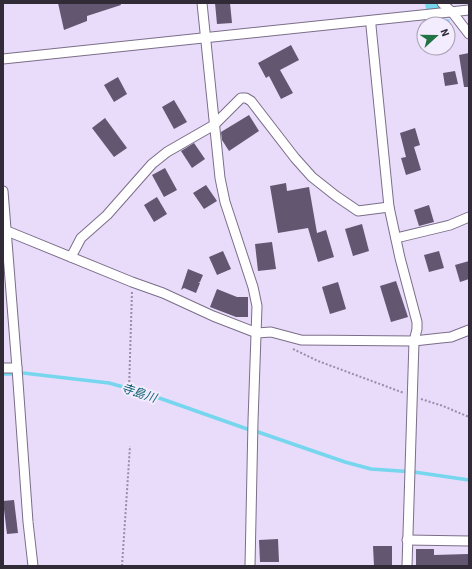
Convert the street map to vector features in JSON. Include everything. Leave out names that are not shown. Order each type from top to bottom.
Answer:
[{"type":"street","points":[[202,3],[220,178],[225,202],[253,287],[257,306],[250,566]]},
{"type":"street","points":[[442,3],[452,12],[469,34]]},
{"type":"street","points":[[3,58],[469,10]]},
{"type":"street","points":[[372,21],[371,26],[389,207],[400,258],[417,322],[414,341],[411,395],[410,472],[406,566]]},
{"type":"street","points":[[71,257],[81,238],[107,215],[152,164],[168,152],[214,125],[241,98],[246,98],[251,101],[295,158],[312,177],[336,196],[358,211],[389,207]]},
{"type":"street","points":[[3,191],[27,514],[33,566]]},
{"type":"street","points":[[396,238],[450,225],[469,217]]},
{"type":"street","points":[[6,237],[71,257],[163,293],[213,316],[257,333],[271,332],[301,340],[414,341],[451,337],[469,330]]},
{"type":"street","points":[[3,368],[17,368]]},
{"type":"street","points":[[407,540],[469,541]]},
{"type":"path","points":[[129,390],[132,282]]},
{"type":"path","points":[[290,348],[318,361],[443,406],[469,417]]},
{"type":"path","points":[[122,566],[130,446]]},
{"type":"building","points":[[58,3],[120,3],[121,5],[87,16],[87,21],[64,30]]},
{"type":"building","points":[[215,3],[230,3],[232,23],[217,24]]},
{"type":"building","points":[[291,45],[299,60],[280,70],[293,93],[281,99],[269,76],[266,78],[258,63]]},
{"type":"building","points":[[469,53],[469,87],[464,87],[459,55]]},
{"type":"building","points":[[455,71],[458,84],[445,86],[443,73]]},
{"type":"building","points":[[118,77],[127,94],[114,102],[104,85]]},
{"type":"building","points":[[174,100],[187,122],[174,129],[162,107]]},
{"type":"building","points":[[249,115],[259,131],[229,151],[222,140],[221,132]]},
{"type":"building","points":[[105,118],[127,148],[114,157],[92,128]]},
{"type":"building","points":[[415,128],[420,145],[414,147],[421,170],[406,175],[401,158],[406,157],[400,133]]},
{"type":"building","points":[[194,143],[205,159],[192,168],[181,151]]},
{"type":"building","points":[[165,168],[177,190],[164,197],[152,175]]},
{"type":"building","points":[[286,183],[287,191],[309,187],[317,233],[326,230],[334,257],[318,262],[308,228],[278,233],[270,186]]},
{"type":"building","points":[[206,185],[217,201],[204,209],[193,193]]},
{"type":"building","points":[[157,197],[167,214],[154,222],[144,205]]},
{"type":"building","points":[[429,205],[434,222],[419,226],[414,210]]},
{"type":"building","points":[[362,224],[369,251],[353,256],[345,229]]},
{"type":"building","points":[[272,242],[276,269],[258,271],[255,244]]},
{"type":"building","points":[[223,251],[231,269],[217,275],[209,257]]},
{"type":"building","points":[[439,251],[444,268],[429,272],[424,255]]},
{"type":"building","points":[[469,261],[469,279],[460,282],[455,265]]},
{"type":"building","points":[[188,269],[203,275],[200,282],[198,282],[200,283],[196,293],[184,288],[181,290]]},
{"type":"building","points":[[396,281],[408,317],[391,322],[380,286]]},
{"type":"building","points":[[338,282],[346,309],[330,314],[322,287]]},
{"type":"building","points":[[217,289],[237,297],[248,297],[248,317],[236,317],[210,307]]},
{"type":"building","points":[[14,500],[18,533],[7,534],[3,501]]},
{"type":"building","points":[[278,539],[279,562],[260,562],[259,540]]},
{"type":"building","points":[[373,546],[392,546],[392,566],[374,566]]},
{"type":"building","points":[[416,549],[434,549],[434,555],[468,554],[469,566],[416,566]]},
{"type":"waterway","points":[[435,3],[436,7]]},
{"type":"waterway","name":"寺島川","points":[[23,373],[109,383],[145,393],[250,430]]},
{"type":"waterway","name":"寺島川","points":[[3,374],[11,374]]},
{"type":"waterway","name":"寺島川","points":[[258,432],[345,462],[371,469],[414,472],[469,480]]}]
